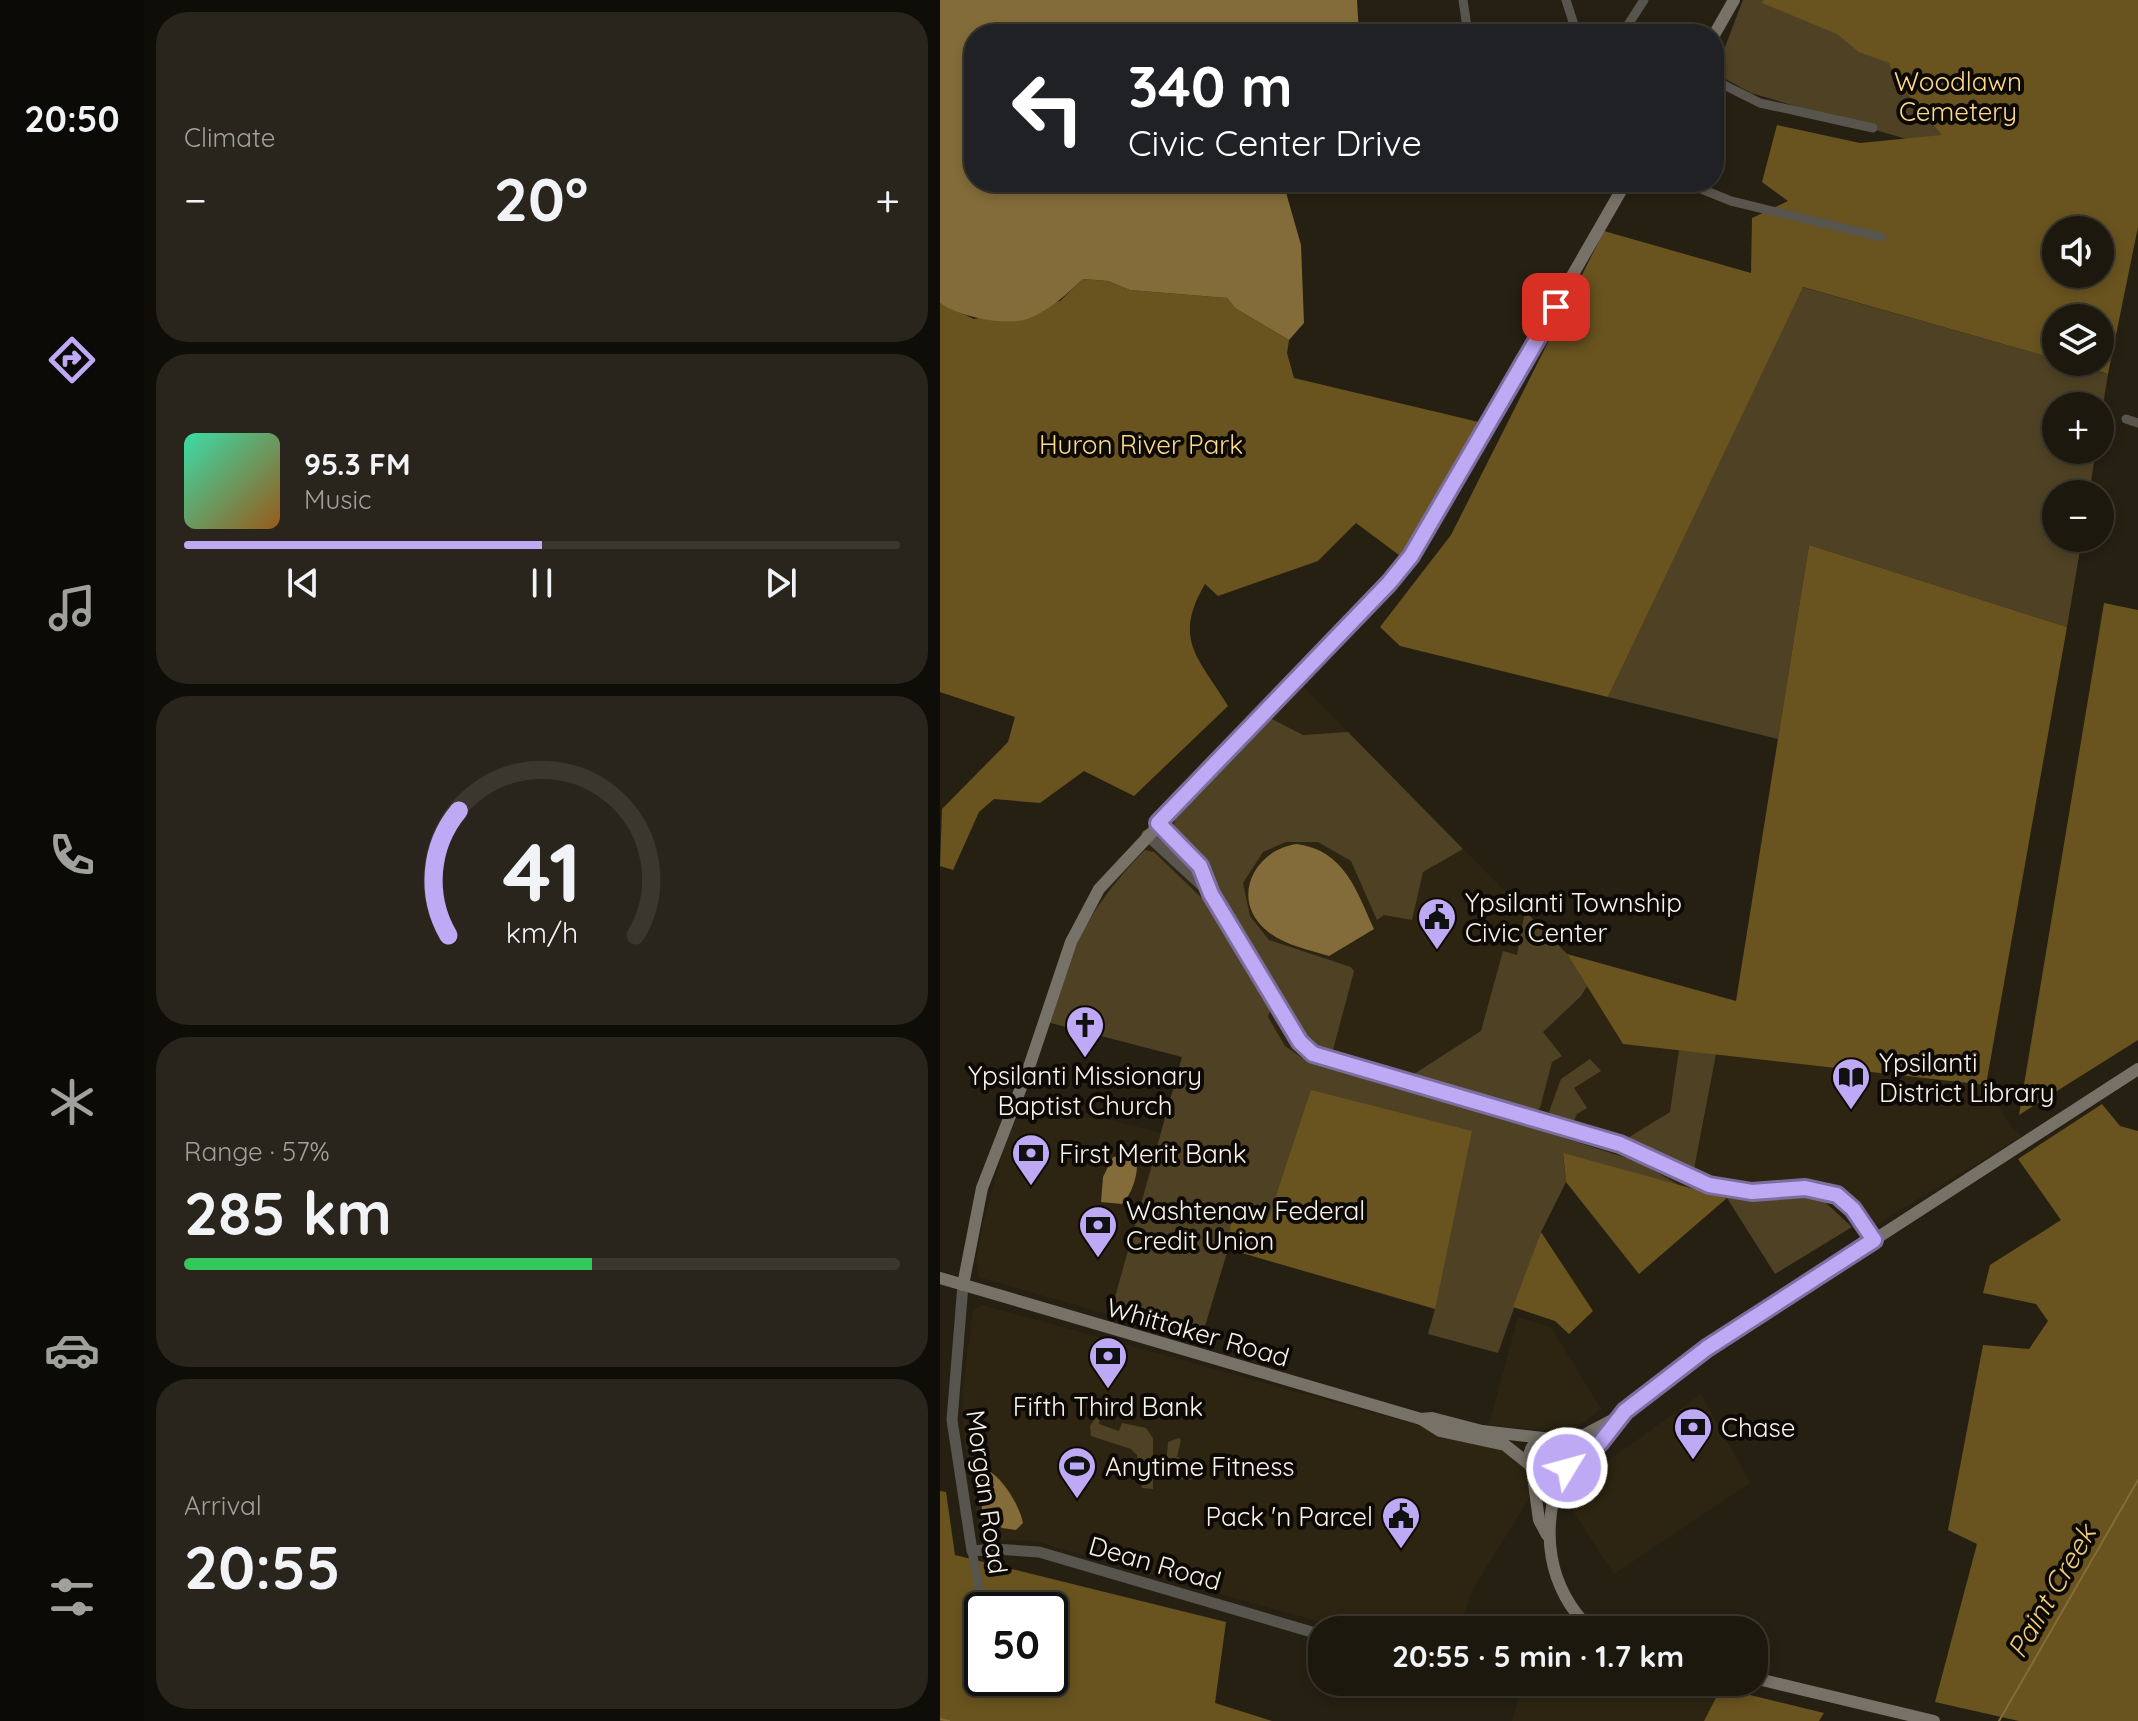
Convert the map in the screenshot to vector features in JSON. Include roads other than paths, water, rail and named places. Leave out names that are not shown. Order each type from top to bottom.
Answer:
[{"type":"main road","points":[[1720,24],[1734,0]]},
{"type":"main road","points":[[963,1285],[982,1188],[1029,1067],[1071,942],[1099,889],[1158,823],[1389,583],[1411,556],[1619,192]]},
{"type":"main road","points":[[1577,1616],[1564,1599],[1555,1576],[1547,1535],[1539,1520],[1530,1466],[1534,1444],[1543,1438],[1561,1442],[1578,1438],[1618,1417],[1707,1348],[2138,1069]]},
{"type":"main road","name":"Whittaker Road","points":[[940,1278],[1421,1419],[1440,1431],[1505,1445],[1530,1466]]},
{"type":"main road","points":[[1530,1466],[1544,1478],[1564,1471],[1600,1443],[1618,1417]]},
{"type":"main road","name":"Whittaker Road","points":[[1421,1419],[1432,1418],[1482,1431],[1543,1438]]},
{"type":"main road","points":[[1547,1535],[1552,1498],[1564,1471],[1568,1451],[1561,1442]]},
{"type":"main road","points":[[1768,1681],[1934,1721]]},
{"type":"street","points":[[1463,0],[1467,24]]},
{"type":"street","points":[[1566,0],[1574,24]]},
{"type":"street","points":[[1628,24],[1644,0]]},
{"type":"street","points":[[1724,85],[1760,103],[1873,128]]},
{"type":"street","points":[[1709,192],[1731,201],[1881,237]]},
{"type":"street","points":[[2126,419],[2138,423]]},
{"type":"street","points":[[1158,823],[1200,866],[1211,894],[1300,1042],[1313,1054],[1620,1144],[1709,1185],[1752,1192],[1805,1188],[1837,1195],[1853,1209],[1874,1240]]},
{"type":"street","points":[[1147,835],[1195,883],[1211,894]]},
{"type":"street","name":"Morgan Road","points":[[963,1285],[952,1420],[980,1592]]},
{"type":"street","name":"Dean Road","points":[[972,1551],[1039,1552],[1308,1631]]},
{"type":"waterway","name":"Paint Creek","points":[[1999,1721],[2138,1480]]},
{"type":"waterway","name":"Paint Creek","points":[[940,1719],[949,1721]]},
{"type":"place","name":"Ypsilanti Township Civic Center","points":[[1437,951]]},
{"type":"place","name":"Ypsilanti Missionary Baptist Church","points":[[1085,1059]]},
{"type":"place","name":"Ypsilanti District Library","points":[[1851,1111]]},
{"type":"place","name":"First Merit Bank","points":[[1031,1187]]},
{"type":"place","name":"Washtenaw Federal Credit Union","points":[[1098,1259]]},
{"type":"place","name":"Fifth Third Bank","points":[[1108,1390]]},
{"type":"place","name":"Chase","points":[[1693,1461]]},
{"type":"place","name":"Anytime Fitness","points":[[1077,1500]]},
{"type":"place","name":"Pack 'n Parcel","points":[[1401,1550]]},
{"type":"park label","name":"Woodlawn Cemetery","points":[[1958,96]]},
{"type":"park label","name":"Huron River Park","points":[[1141,444]]}]
